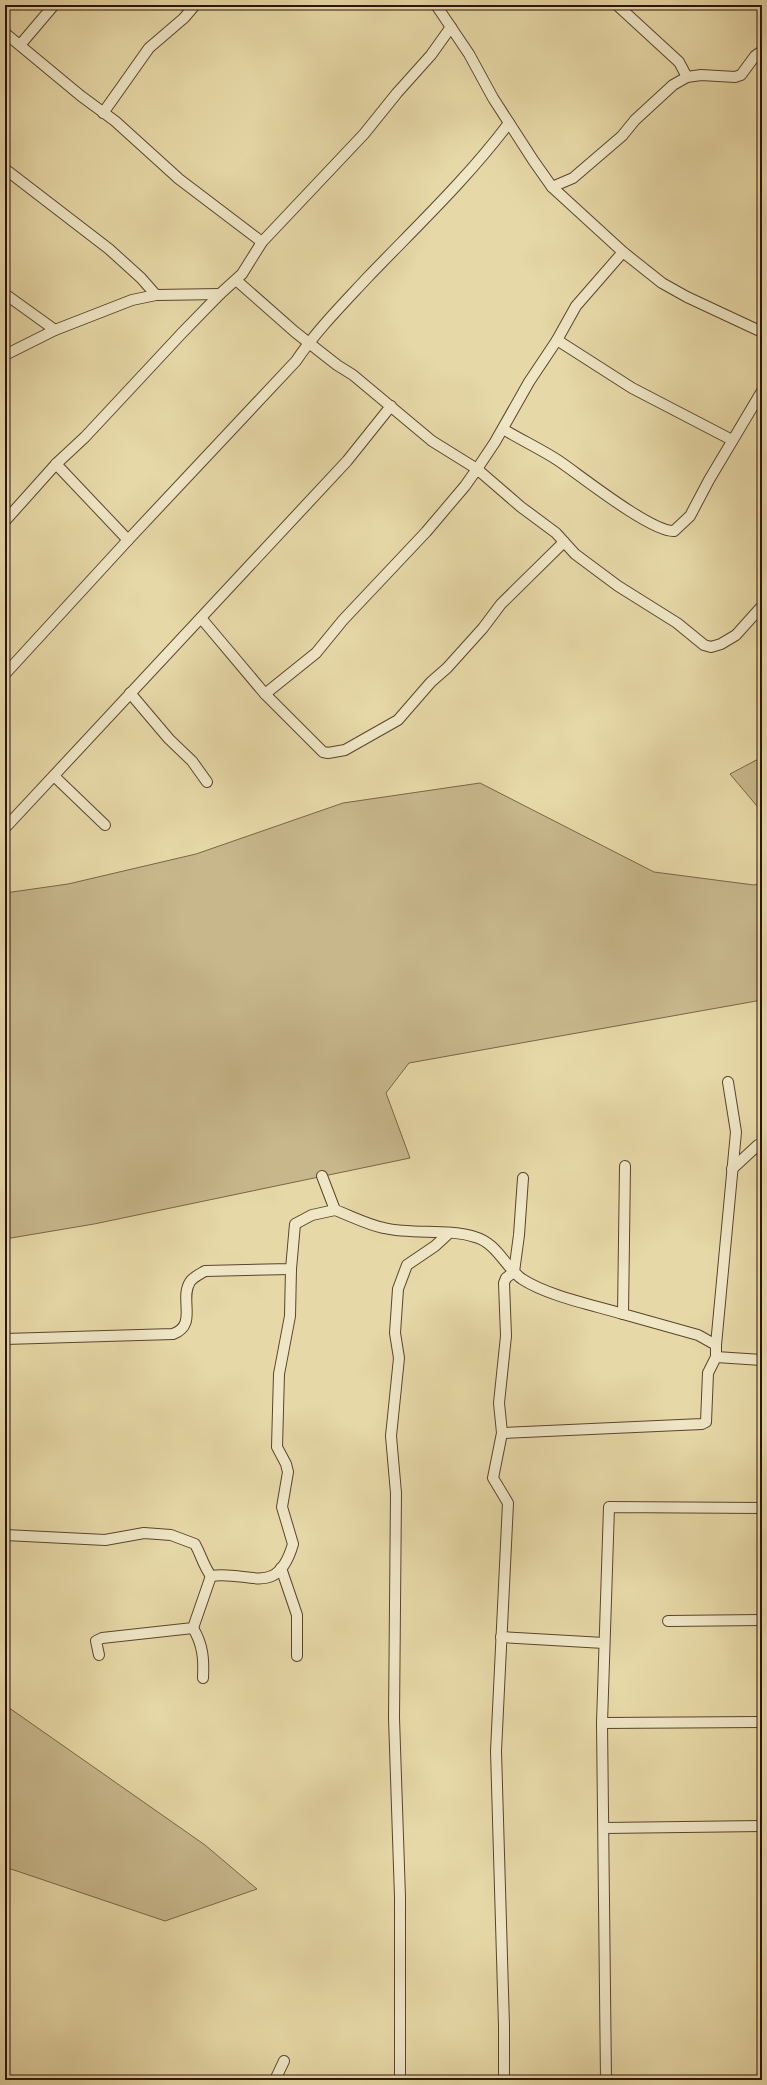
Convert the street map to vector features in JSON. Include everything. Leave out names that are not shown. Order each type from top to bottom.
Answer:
[{"type":"street","points":[[20,45],[54,5]]},
{"type":"street","points":[[103,113],[150,48],[184,18],[195,5]]},
{"type":"street","points":[[436,5],[469,54],[532,160],[552,187],[623,252],[662,283],[687,297],[762,332]]},
{"type":"street","points":[[617,5],[679,62],[687,77]]},
{"type":"street","points":[[5,521],[56,464],[85,437],[220,294],[236,280],[250,262],[262,242],[364,134],[397,93],[431,55],[451,27]]},
{"type":"street","points":[[5,33],[103,113],[115,121],[179,179],[262,242]]},
{"type":"street","points":[[552,187],[573,178],[622,136],[635,120],[673,85],[687,77],[701,75],[735,77],[741,74],[755,56],[762,51]]},
{"type":"street","points":[[5,674],[128,540],[296,362],[308,343],[339,307],[456,186],[509,123]]},
{"type":"street","points":[[5,169],[109,249],[141,278],[156,295]]},
{"type":"street","points":[[265,694],[316,653],[343,620],[426,532],[465,486],[503,429],[529,382],[557,340],[576,306],[623,252]]},
{"type":"street","points":[[236,280],[308,343],[354,376],[432,441],[477,469],[564,542],[575,554],[618,586],[677,623],[704,645],[711,646],[720,644],[736,635],[762,606]]},
{"type":"street","points":[[5,294],[56,330]]},
{"type":"street","points":[[5,355],[56,330],[132,300],[156,295],[220,294]]},
{"type":"street","points":[[557,340],[632,388],[732,440]]},
{"type":"street","points":[[503,429],[558,461],[610,498],[668,531],[678,528],[690,516],[732,440],[762,391]]},
{"type":"street","points":[[5,828],[347,461],[390,406]]},
{"type":"street","points":[[56,464],[128,540]]},
{"type":"street","points":[[201,618],[265,694],[323,752],[328,753],[345,750],[398,720],[431,682],[447,668],[483,628],[500,604],[564,542]]},
{"type":"street","points":[[130,693],[169,739],[196,766],[207,782]]},
{"type":"street","points":[[54,776],[105,825]]},
{"type":"street","points":[[502,1433],[702,1424],[706,1418],[708,1373],[716,1357],[736,1132],[728,1082]]},
{"type":"street","points":[[732,1169],[758,1145],[762,1144]]},
{"type":"street","points":[[623,1314],[625,1166]]},
{"type":"street","points":[[322,1176],[335,1210]]},
{"type":"street","points":[[504,2080],[504,2026],[496,1751],[508,1502],[493,1478],[502,1433],[499,1403],[506,1336],[504,1282],[506,1278],[514,1272],[519,1235],[522,1178]]},
{"type":"street","points":[[212,1576],[226,1574],[254,1579],[265,1579],[274,1575],[282,1568],[293,1544],[282,1507],[288,1472],[286,1464],[277,1446],[279,1374],[290,1316],[291,1269],[295,1224],[312,1215],[335,1210],[384,1228],[462,1234],[482,1240],[503,1257],[514,1272],[533,1286],[623,1314],[698,1335],[716,1344]]},
{"type":"street","points":[[400,2080],[400,1898],[394,1718],[396,1493],[391,1436],[399,1358],[395,1333],[398,1289],[407,1265],[435,1246],[448,1234]]},
{"type":"street","points":[[5,1339],[173,1334],[183,1328],[187,1321],[188,1287],[190,1282],[205,1271],[291,1269]]},
{"type":"street","points":[[716,1357],[762,1360]]},
{"type":"street","points":[[606,2080],[602,1723],[609,1507],[762,1508]]},
{"type":"street","points":[[5,1535],[105,1540],[144,1533],[171,1536],[196,1544],[202,1556],[202,1564],[212,1576]]},
{"type":"street","points":[[282,1568],[297,1615],[297,1656]]},
{"type":"street","points":[[203,1678],[203,1651],[200,1641],[193,1628],[212,1576]]},
{"type":"street","points":[[668,1620],[762,1620]]},
{"type":"street","points":[[99,1655],[96,1641],[102,1638],[193,1628]]},
{"type":"street","points":[[501,1637],[604,1643]]},
{"type":"street","points":[[602,1723],[762,1722]]},
{"type":"street","points":[[604,1828],[762,1826]]},
{"type":"street","points":[[275,2080],[284,2061]]},
{"type":"shaded area","points":[[762,757],[762,812],[730,774]]},
{"type":"shaded area","points":[[480,783],[654,872],[754,885],[762,883],[762,1000],[409,1063],[386,1093],[410,1158],[94,1224],[5,1239],[5,893],[68,884],[196,854],[343,803]]},
{"type":"shaded area","points":[[5,1705],[205,1845],[257,1889],[165,1921],[5,1867]]}]
